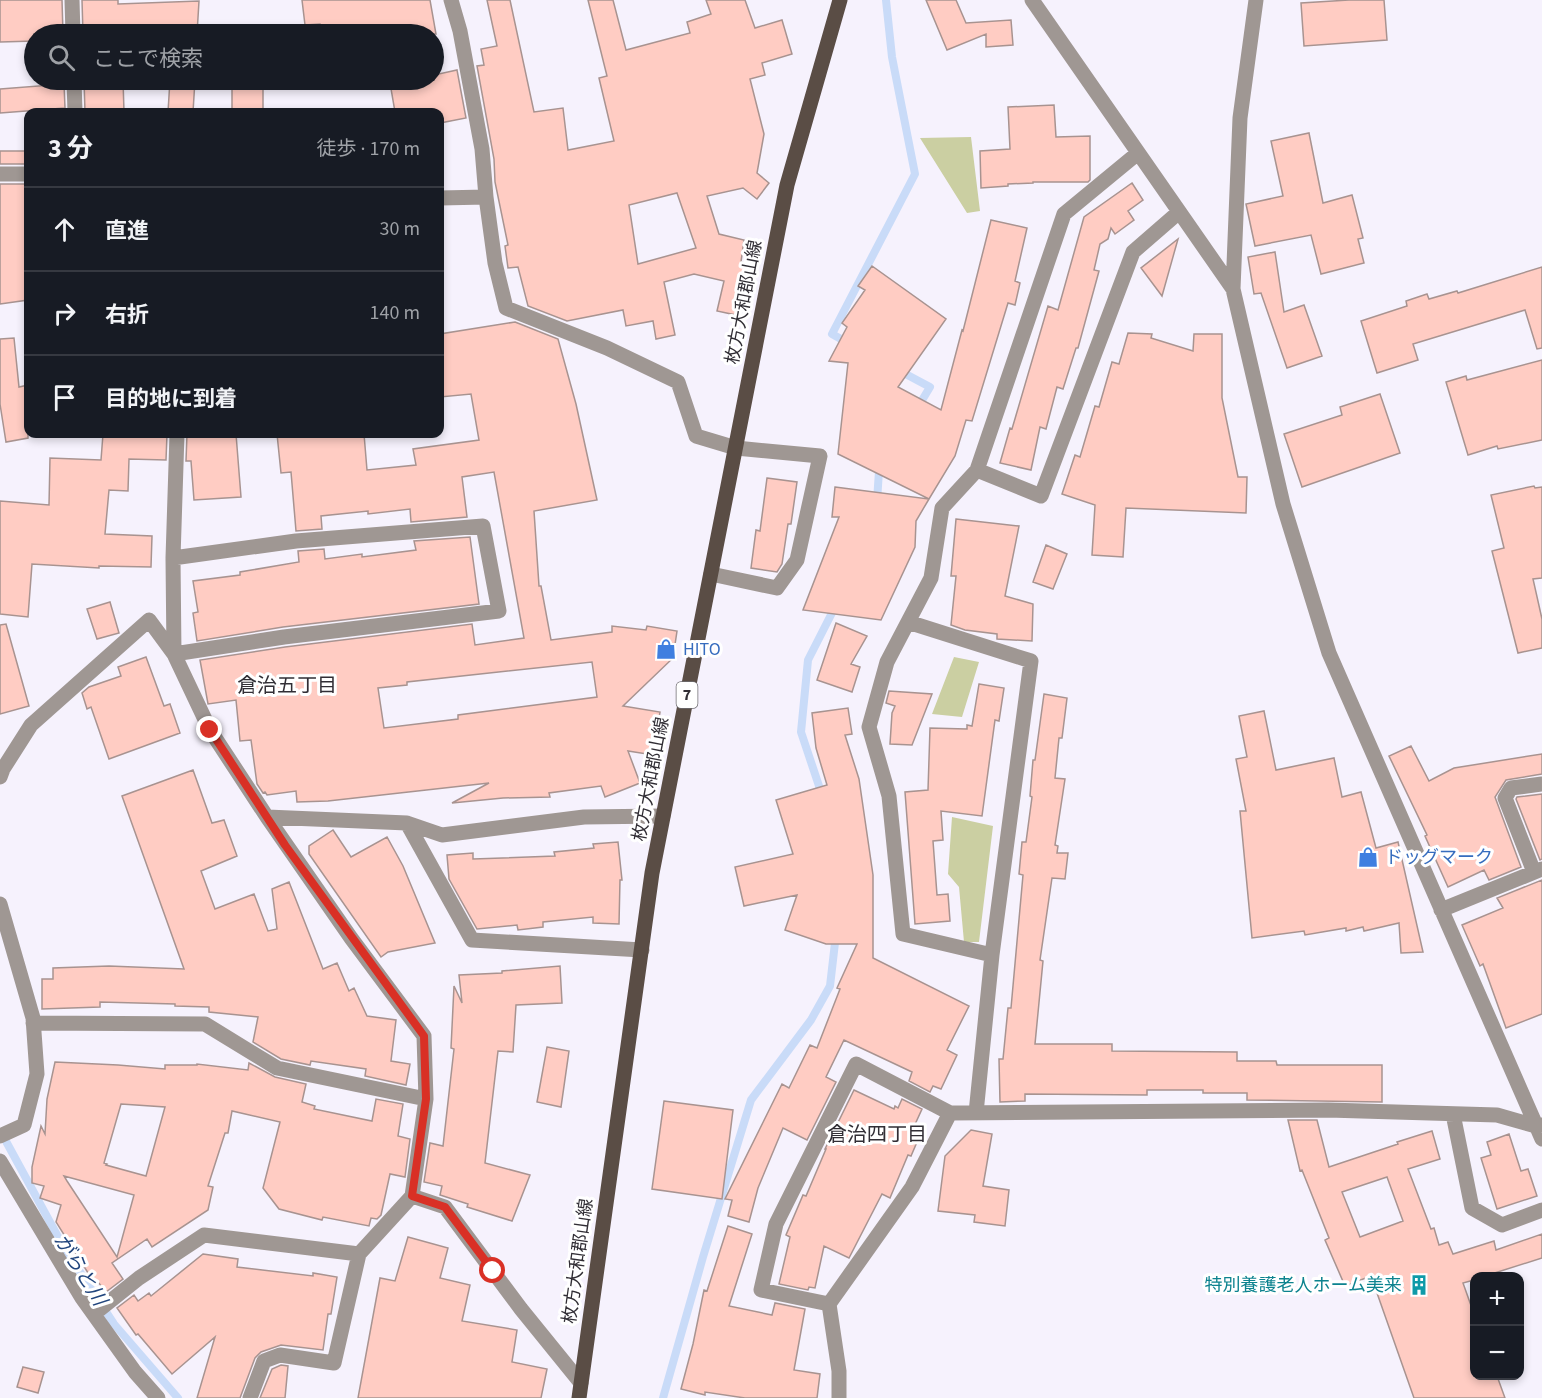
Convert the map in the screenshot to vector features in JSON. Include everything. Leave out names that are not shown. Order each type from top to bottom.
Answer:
[{"type":"main road","name":"枚方大和郡山線","points":[[580,1390],[652,873],[787,185],[840,0]]},
{"type":"street","points":[[72,0],[73,24]]},
{"type":"street","points":[[451,0],[460,31],[482,149],[495,263],[506,308],[607,348],[678,382],[696,435],[736,448],[820,456],[797,560],[777,588],[711,574]]},
{"type":"street","points":[[1032,0],[1233,289]]},
{"type":"street","points":[[1256,0],[1240,118],[1233,289],[1283,504],[1329,653],[1540,1130]]},
{"type":"street","points":[[74,90],[75,108]]},
{"type":"street","points":[[992,955],[903,934],[889,796],[869,727],[887,662],[931,578],[942,508],[977,470],[1064,214],[1138,153]]},
{"type":"street","points":[[0,174],[24,174]]},
{"type":"street","points":[[444,198],[486,197]]},
{"type":"street","points":[[977,470],[1041,496],[1132,252],[1179,212]]},
{"type":"street","points":[[174,654],[173,558],[177,438]]},
{"type":"street","points":[[173,558],[296,541],[483,526],[499,611],[284,637],[174,654]]},
{"type":"street","points":[[0,777],[31,725],[149,620],[174,654],[210,730],[267,817],[344,928],[424,1036],[426,1099],[412,1196],[359,1254],[334,1363],[280,1355],[264,1361],[250,1398]]},
{"type":"street","points":[[908,622],[1030,661],[992,955],[976,1113]]},
{"type":"street","points":[[1441,910],[1538,870],[1505,798],[1511,788],[1542,784]]},
{"type":"street","points":[[267,817],[407,823],[442,835],[584,817],[663,816]]},
{"type":"street","points":[[407,823],[472,940],[642,950]]},
{"type":"street","points":[[0,904],[33,1023],[37,1074],[24,1125],[0,1136]]},
{"type":"street","points":[[33,1023],[205,1024],[277,1068],[426,1099]]},
{"type":"street","points":[[829,1304],[761,1290],[776,1224],[856,1064],[950,1113],[1328,1110],[1497,1115],[1540,1130]]},
{"type":"street","points":[[839,1398],[839,1371],[829,1304],[912,1187],[950,1113]]},
{"type":"street","points":[[1453,1114],[1472,1208],[1502,1225],[1542,1210]]},
{"type":"street","points":[[0,1161],[27,1209],[100,1309],[135,1372],[158,1398]]},
{"type":"street","points":[[412,1196],[445,1207],[580,1390]]},
{"type":"street","points":[[100,1309],[139,1278],[204,1236],[359,1254]]},
{"type":"green space","points":[[971,137],[980,211],[967,213],[920,138]]},
{"type":"green space","points":[[954,657],[979,662],[962,717],[932,714]]},
{"type":"green space","points":[[952,817],[993,826],[979,942],[964,942],[959,887],[948,874]]},
{"type":"building","points":[[0,0],[62,0],[63,24],[24,24],[24,41],[0,42]]},
{"type":"building","points":[[82,0],[118,0],[118,4],[199,1],[198,24],[83,24]]},
{"type":"building","points":[[302,0],[430,0],[434,24],[320,24],[305,24]]},
{"type":"building","points":[[487,0],[510,0],[534,112],[563,108],[568,150],[614,141],[599,78],[607,76],[588,0],[613,0],[626,50],[690,33],[687,22],[711,14],[706,0],[745,0],[755,28],[782,20],[792,54],[762,63],[765,75],[750,79],[764,134],[757,173],[769,183],[757,199],[743,188],[707,196],[719,234],[744,240],[741,262],[748,264],[736,315],[717,311],[724,281],[694,274],[664,282],[675,335],[656,339],[653,321],[626,326],[623,310],[567,321],[528,306],[518,267],[508,268],[505,246],[508,245],[495,182],[494,159],[477,66],[484,65],[481,49],[497,46]],"holes":[[[677,193],[696,248],[638,264],[629,205]]]},
{"type":"building","points":[[926,0],[956,0],[966,23],[1011,20],[1013,45],[986,47],[986,34],[947,50]]},
{"type":"building","points":[[1384,0],[1387,40],[1304,46],[1301,3]]},
{"type":"building","points":[[457,70],[466,118],[444,122],[444,108],[394,108],[391,90],[444,90],[444,73]]},
{"type":"building","points":[[24,87],[24,90],[64,90],[65,108],[24,108],[24,111],[0,113],[0,89]]},
{"type":"building","points":[[84,90],[123,90],[124,108],[85,108]]},
{"type":"building","points":[[169,90],[194,90],[193,108],[168,108]]},
{"type":"building","points":[[232,90],[263,90],[263,108],[232,108]]},
{"type":"building","points":[[1054,105],[1056,137],[1090,136],[1090,180],[1088,182],[1033,182],[981,188],[980,151],[1010,149],[1008,107]]},
{"type":"building","points":[[1309,133],[1323,203],[1352,195],[1363,238],[1358,239],[1364,263],[1321,274],[1311,235],[1255,246],[1246,204],[1283,196],[1271,141]]},
{"type":"building","points":[[0,151],[24,151],[24,164],[0,164]]},
{"type":"building","points":[[1132,183],[1143,200],[1128,211],[1134,220],[1115,234],[1111,228],[1108,239],[1100,244],[1094,270],[1099,271],[1078,348],[1076,348],[1063,389],[1057,387],[1046,429],[1040,427],[1031,470],[1000,463],[1048,306],[1058,310],[1084,217]]},
{"type":"building","points":[[0,184],[24,184],[24,301],[0,304]]},
{"type":"building","points":[[991,220],[1027,228],[1015,281],[1020,283],[1015,305],[1008,303],[972,421],[966,420],[955,456],[929,499],[838,454],[848,363],[829,361],[847,327],[842,323],[865,290],[858,286],[872,266],[946,319],[898,387],[941,410]]},
{"type":"building","points":[[1178,239],[1162,296],[1141,268]]},
{"type":"building","points":[[1275,252],[1284,312],[1304,305],[1322,356],[1287,368],[1261,293],[1254,294],[1248,257]]},
{"type":"building","points":[[1542,267],[1542,348],[1537,349],[1525,310],[1413,344],[1418,360],[1377,373],[1361,321],[1407,306],[1406,301],[1427,294],[1429,299],[1457,291],[1458,293]]},
{"type":"building","points":[[515,322],[558,339],[576,404],[597,500],[534,511],[539,586],[541,586],[551,640],[612,632],[612,626],[646,630],[647,626],[677,631],[673,658],[623,706],[660,712],[653,755],[628,751],[640,783],[605,797],[601,786],[549,793],[550,797],[503,798],[452,803],[489,783],[328,801],[297,802],[296,791],[267,795],[263,793],[257,784],[251,740],[240,741],[236,700],[208,704],[200,660],[472,624],[475,645],[524,638],[494,472],[462,477],[467,517],[411,522],[410,509],[368,514],[368,511],[321,516],[322,529],[296,531],[291,472],[281,473],[277,438],[364,438],[367,470],[416,465],[413,449],[479,440],[471,394],[444,397],[444,333]],"holes":[[[592,662],[597,697],[458,715],[458,719],[384,728],[378,688],[407,685],[407,682]]]},
{"type":"building","points":[[1128,333],[1152,334],[1151,338],[1193,351],[1194,334],[1222,334],[1222,398],[1238,477],[1247,477],[1246,513],[1126,508],[1123,557],[1092,555],[1095,505],[1062,494],[1075,455],[1080,457],[1095,406],[1099,407],[1112,362],[1119,364]]},
{"type":"building","points":[[14,338],[19,387],[24,386],[24,438],[28,438],[6,442],[0,404],[0,339]]},
{"type":"building","points":[[1542,360],[1542,440],[1498,449],[1497,446],[1468,455],[1446,382],[1466,376],[1467,380]]},
{"type":"building","points":[[1380,394],[1400,453],[1302,487],[1284,434],[1342,415],[1340,407]]},
{"type":"building","points":[[103,438],[167,438],[166,460],[129,459],[128,491],[109,490],[105,534],[152,536],[151,567],[99,566],[99,568],[32,564],[28,617],[0,614],[0,501],[49,505],[50,458],[101,460]]},
{"type":"building","points":[[187,438],[236,438],[241,497],[194,500],[191,461],[186,461]]},
{"type":"building","points":[[767,478],[797,482],[791,524],[788,524],[782,564],[777,572],[751,568],[756,530],[760,531]]},
{"type":"building","points":[[1534,486],[1535,488],[1542,487],[1542,578],[1533,579],[1542,619],[1542,648],[1518,653],[1492,551],[1504,548],[1491,495]]},
{"type":"building","points":[[835,487],[929,499],[916,521],[915,547],[881,620],[803,610],[839,517],[832,517]]},
{"type":"building","points":[[956,519],[1019,526],[1005,596],[1033,604],[1032,641],[997,639],[997,634],[965,630],[951,625],[956,576],[951,576]]},
{"type":"building","points":[[470,537],[479,604],[283,627],[197,641],[193,613],[198,612],[193,581],[240,575],[240,572],[299,562],[298,551],[324,549],[325,559],[362,554],[362,557],[416,550],[414,541]]},
{"type":"building","points":[[1046,545],[1067,554],[1053,589],[1033,582]]},
{"type":"building","points":[[110,602],[119,633],[97,639],[87,609]]},
{"type":"building","points":[[836,623],[867,636],[851,664],[860,667],[852,692],[817,680]]},
{"type":"building","points":[[6,624],[29,706],[0,714],[0,625]]},
{"type":"building","points":[[146,657],[164,706],[170,704],[180,733],[109,759],[91,707],[87,709],[82,693],[89,687],[121,676],[118,667]]},
{"type":"building","points":[[979,684],[1004,688],[999,721],[995,720],[982,816],[941,811],[943,840],[933,841],[937,895],[948,894],[950,921],[915,924],[905,792],[928,790],[930,728],[967,729],[967,725],[972,726]]},
{"type":"building","points":[[889,691],[932,694],[912,745],[890,744],[892,713],[895,706],[886,703]]},
{"type":"building","points":[[1044,694],[1067,698],[1062,738],[1059,738],[1055,778],[1065,779],[1055,845],[1058,846],[1057,853],[1068,853],[1065,879],[1052,878],[1040,960],[1043,961],[1035,1044],[1112,1044],[1112,1051],[1237,1052],[1237,1061],[1276,1061],[1277,1065],[1382,1065],[1382,1102],[1247,1100],[1247,1093],[1147,1090],[1147,1095],[1025,1094],[1025,1101],[1000,1102],[999,1059],[1003,1059],[1008,1008],[1011,1008],[1023,875],[1019,874],[1022,842],[1026,842],[1032,797],[1030,796],[1033,760],[1035,760]]},
{"type":"building","points":[[848,708],[852,734],[845,735],[859,779],[873,875],[873,958],[969,1006],[947,1050],[957,1055],[941,1089],[933,1086],[930,1092],[909,1081],[912,1072],[844,1040],[826,1077],[836,1082],[807,1140],[783,1128],[758,1188],[749,1222],[728,1216],[732,1200],[725,1199],[782,1084],[789,1088],[810,1045],[817,1048],[840,989],[837,988],[857,944],[826,944],[785,930],[797,895],[744,906],[735,867],[793,854],[776,800],[827,785],[816,748],[812,713]]},
{"type":"building","points":[[1264,711],[1276,770],[1334,758],[1342,797],[1361,792],[1376,848],[1398,842],[1423,952],[1401,953],[1399,923],[1364,931],[1363,927],[1346,931],[1346,928],[1305,935],[1304,931],[1252,938],[1240,811],[1246,811],[1236,759],[1247,757],[1239,716]]},
{"type":"building","points":[[1411,746],[1429,781],[1454,768],[1542,754],[1542,774],[1506,780],[1495,797],[1521,867],[1489,880],[1484,870],[1448,887],[1425,836],[1427,835],[1389,756]]},
{"type":"building","points":[[193,770],[212,823],[224,820],[237,856],[201,871],[215,909],[254,894],[268,931],[277,929],[272,889],[289,882],[323,969],[337,963],[349,991],[354,988],[367,1016],[396,1020],[391,1061],[410,1064],[406,1085],[365,1076],[366,1069],[311,1061],[310,1065],[281,1059],[253,1042],[258,1017],[209,1012],[209,1007],[175,1006],[175,1004],[100,1002],[100,1007],[42,1009],[42,979],[53,979],[53,968],[109,966],[184,969],[122,796]]},
{"type":"building","points":[[1542,794],[1542,859],[1540,860],[1516,799]]},
{"type":"building","points":[[333,830],[351,857],[387,837],[403,866],[435,943],[388,952],[381,957],[309,854],[309,846]]},
{"type":"building","points":[[618,842],[622,880],[620,880],[619,924],[593,923],[593,917],[543,922],[543,927],[518,930],[517,925],[477,929],[449,879],[447,855],[473,853],[473,859],[555,856],[554,852],[594,848],[593,844]]},
{"type":"building","points":[[1542,880],[1542,1014],[1506,1028],[1483,964],[1480,966],[1462,925],[1503,908],[1497,898]]},
{"type":"building","points":[[560,966],[562,1003],[516,1005],[513,1052],[498,1051],[485,1163],[530,1175],[512,1221],[467,1207],[468,1204],[440,1195],[442,1186],[424,1182],[430,1143],[443,1146],[454,1049],[451,1048],[454,986],[462,1003],[459,975],[502,973],[502,971]]},
{"type":"building","points":[[547,1047],[569,1051],[561,1107],[537,1102]]},
{"type":"building","points":[[55,1062],[165,1069],[165,1065],[197,1064],[248,1070],[249,1063],[275,1077],[306,1084],[302,1102],[315,1106],[314,1109],[372,1121],[376,1099],[403,1104],[398,1136],[410,1139],[405,1177],[390,1174],[381,1215],[377,1219],[371,1218],[369,1226],[323,1217],[322,1220],[279,1209],[263,1188],[280,1122],[232,1111],[228,1133],[225,1133],[208,1186],[213,1187],[208,1210],[152,1247],[147,1239],[112,1263],[123,1279],[106,1292],[98,1282],[95,1284],[56,1222],[61,1205],[40,1198],[44,1186],[32,1183],[32,1167],[41,1126],[45,1134],[47,1099]],"holes":[[[121,1104],[165,1107],[146,1176],[104,1163]],[[64,1176],[134,1195],[117,1257],[67,1181]]]},
{"type":"building","points":[[854,1090],[894,1109],[895,1106],[898,1108],[902,1099],[922,1109],[912,1131],[920,1135],[911,1156],[908,1155],[890,1198],[882,1194],[849,1258],[824,1246],[815,1288],[809,1287],[808,1290],[779,1284],[790,1237],[786,1235]]},
{"type":"building","points":[[664,1101],[733,1110],[722,1199],[652,1189]]},
{"type":"building","points":[[1288,1120],[1317,1120],[1329,1167],[1432,1131],[1440,1159],[1408,1169],[1439,1245],[1448,1242],[1453,1254],[1494,1241],[1496,1250],[1542,1234],[1542,1258],[1498,1272],[1470,1272],[1470,1281],[1463,1283],[1470,1303],[1470,1380],[1498,1380],[1505,1398],[1414,1398],[1371,1276],[1345,1286],[1325,1240],[1329,1238],[1302,1170],[1300,1171]],"holes":[[[1387,1177],[1403,1221],[1360,1237],[1342,1192]]]},
{"type":"building","points":[[971,1130],[992,1134],[983,1186],[1009,1190],[1005,1226],[974,1222],[975,1215],[938,1211],[945,1156]]},
{"type":"building","points":[[1509,1134],[1521,1171],[1528,1169],[1537,1196],[1497,1209],[1481,1158],[1491,1155],[1487,1142]]},
{"type":"building","points":[[728,1226],[752,1234],[729,1306],[772,1315],[775,1303],[805,1309],[794,1370],[820,1374],[817,1398],[745,1398],[705,1392],[705,1395],[681,1389],[704,1290],[707,1291]]},
{"type":"building","points":[[408,1237],[448,1248],[440,1278],[470,1285],[462,1321],[517,1330],[512,1362],[547,1369],[541,1398],[358,1398],[380,1278],[395,1281]]},
{"type":"building","points":[[203,1254],[238,1259],[237,1267],[337,1277],[331,1314],[328,1314],[323,1350],[281,1345],[261,1352],[255,1358],[240,1398],[197,1398],[215,1337],[172,1374],[138,1334],[136,1335],[117,1308],[134,1295],[138,1301],[149,1293],[151,1296]]},
{"type":"building","points":[[281,1365],[288,1366],[285,1398],[260,1398],[272,1369]]},
{"type":"building","points":[[23,1367],[44,1372],[38,1393],[17,1387]]},
{"type":"waterway","points":[[848,343],[832,334],[915,174],[892,57],[886,0]]},
{"type":"waterway","points":[[898,370],[930,387],[918,407]]},
{"type":"waterway","points":[[877,501],[879,471],[882,466]]},
{"type":"waterway","points":[[822,795],[801,732],[808,660],[836,605]]},
{"type":"waterway","points":[[663,1398],[751,1100],[811,1020],[830,986],[836,934]]},
{"type":"waterway","name":"がらと川","points":[[2,1134],[63,1246],[114,1324],[178,1398]]},
{"type":"place","name":"HITO","points":[[666,649]]},
{"type":"place","name":"ドッグマーク","points":[[1368,857]]},
{"type":"place","name":"特別養護老人ホーム美来","points":[[1419,1285]]},
{"type":"district","name":"倉治五丁目","points":[[287,686]]},
{"type":"district","name":"倉治四丁目","points":[[877,1135]]},
{"type":"route","points":[[210,730],[285,845],[424,1036],[426,1099],[412,1196],[445,1207],[493,1271]]}]
